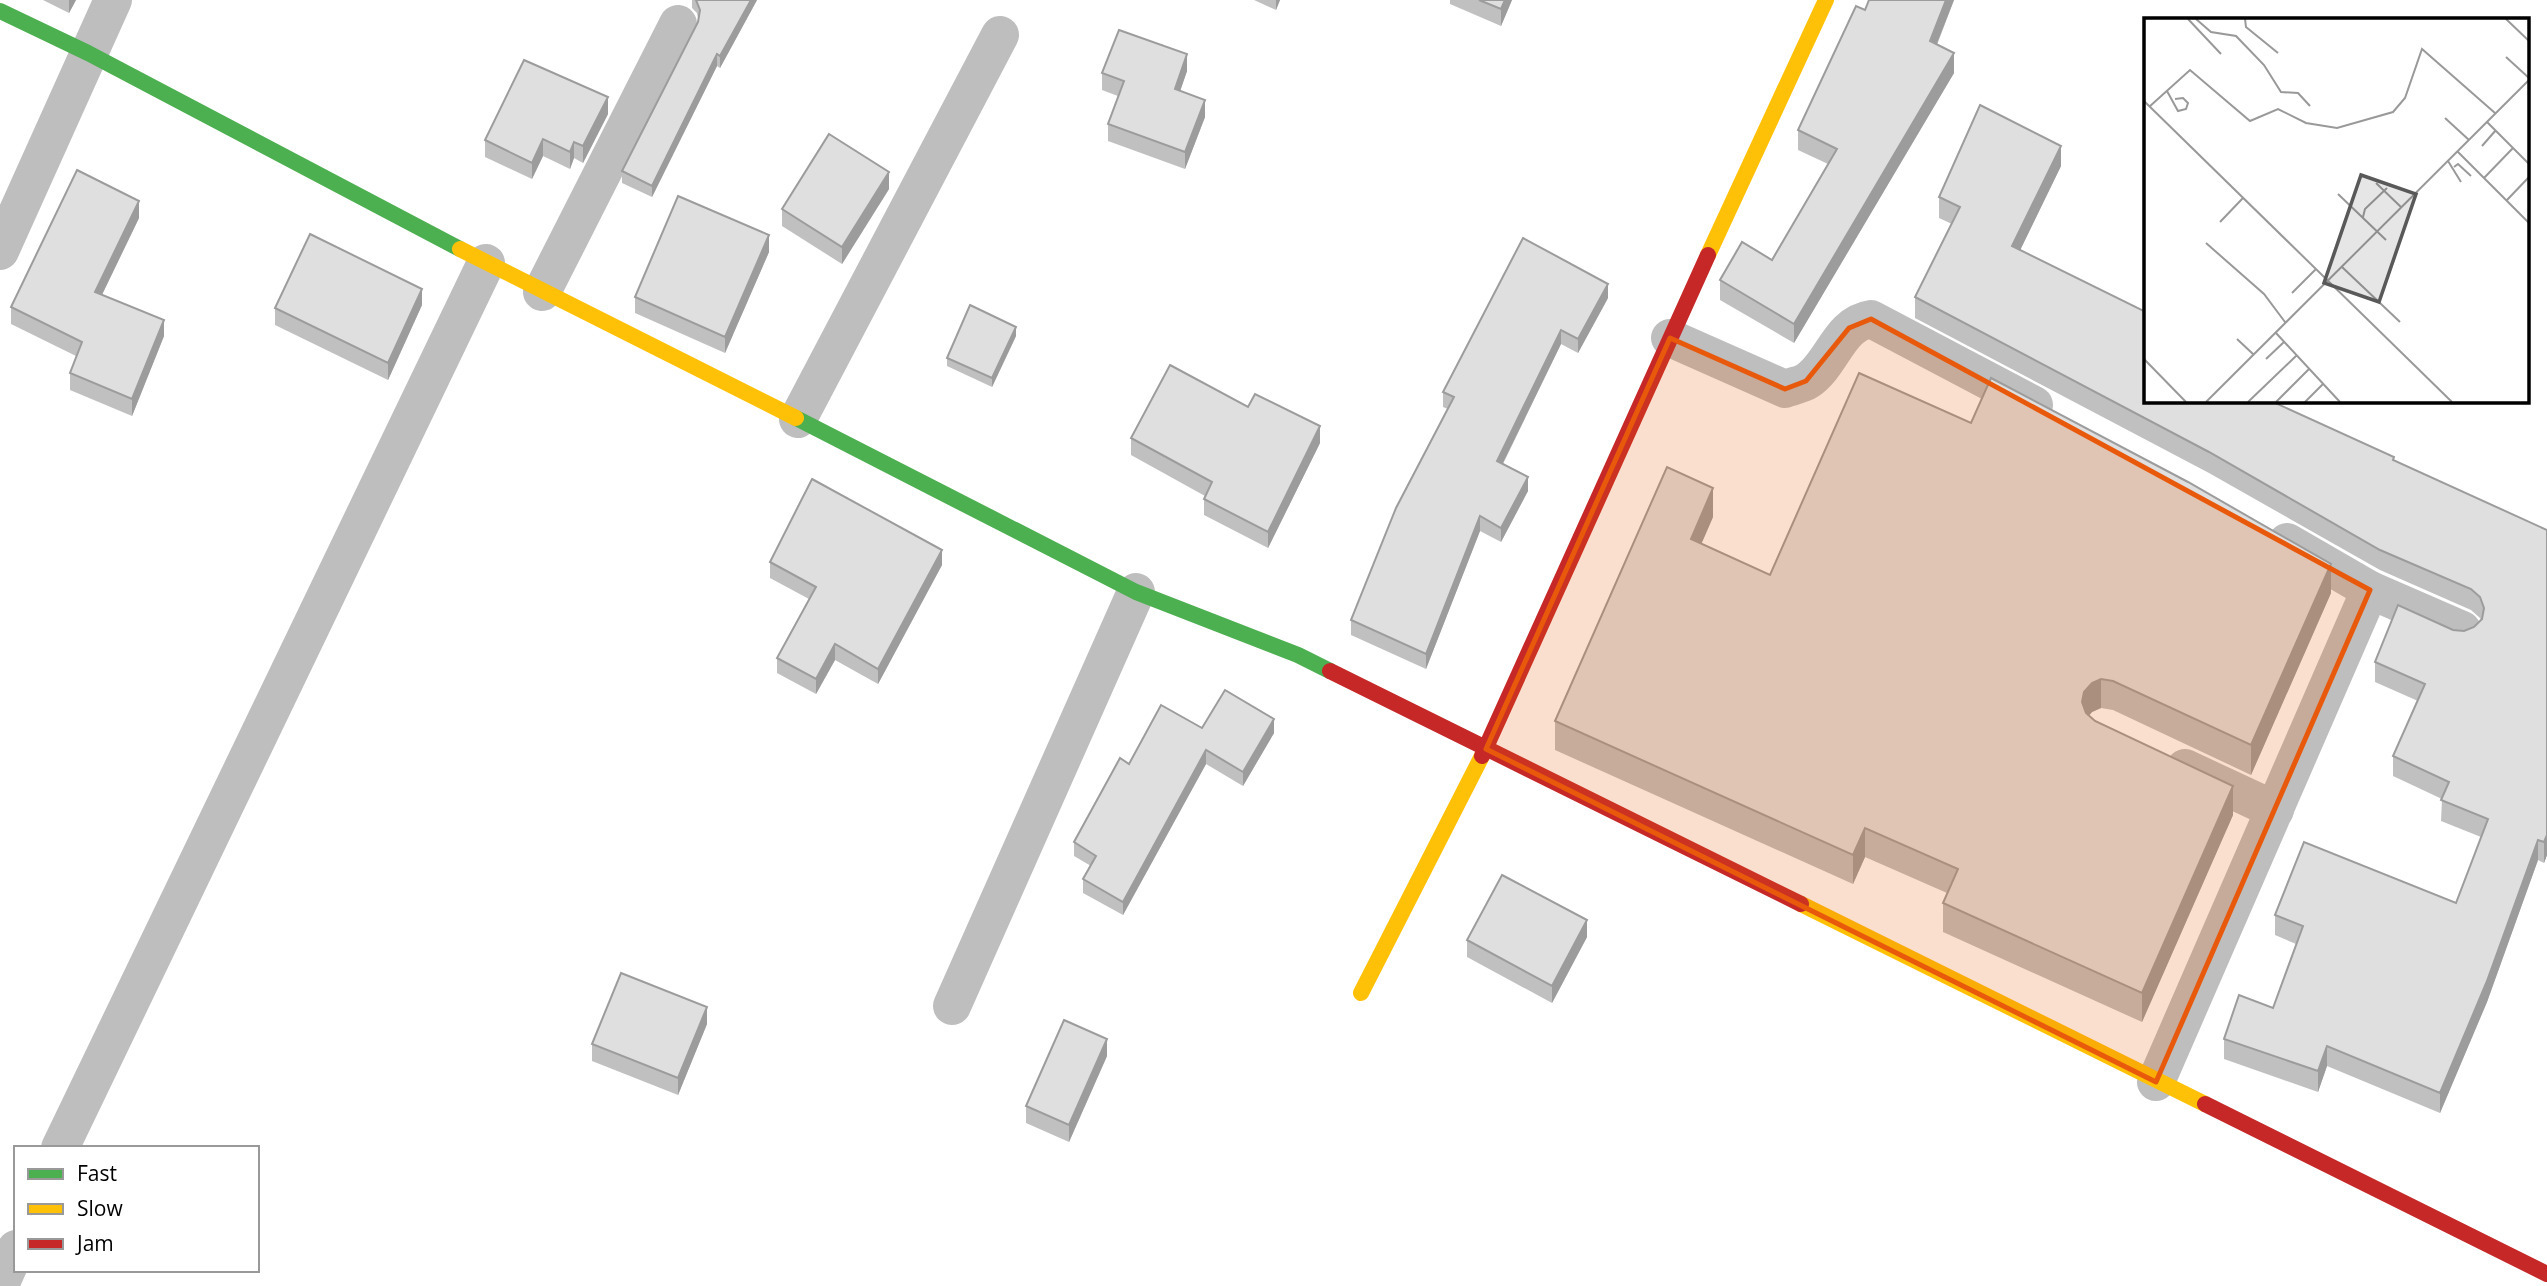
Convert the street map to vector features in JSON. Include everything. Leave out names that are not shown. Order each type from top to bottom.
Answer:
[{"type":"street","points":[[0,251],[113,0]]},
{"type":"street","points":[[1361,993],[1486,749],[1670,338],[1826,0]]},
{"type":"street","points":[[0,11],[88,53],[486,264],[798,419],[1136,592],[1298,655],[2547,1274]]},
{"type":"street","points":[[542,292],[678,24]]},
{"type":"street","points":[[798,419],[1000,35]]},
{"type":"street","points":[[61,1146],[486,264]]},
{"type":"street","points":[[1670,338],[1785,388],[1806,381],[1849,328],[1860,321],[1871,319],[2066,422]]},
{"type":"street","points":[[2256,525],[2370,590],[2462,629]]},
{"type":"street","points":[[2156,1082],[2370,590]]},
{"type":"street","points":[[952,1006],[1136,592]]},
{"type":"street","points":[[2152,753],[2274,810]]},
{"type":"street","points":[[0,1285],[14,1254]]},
{"type":"highlighted area","points":[[1871,319],[2370,590],[2156,1082],[1486,749],[1670,338],[1785,389],[1806,381],[1849,328]]},
{"type":"building","points":[[696,0],[751,0],[720,56],[717,54],[652,186],[622,171],[698,22],[700,10]]},
{"type":"building","points":[[1479,0],[1505,0],[1501,9]]},
{"type":"building","points":[[1869,0],[1946,0],[1930,41],[1954,53],[1794,324],[1720,280],[1742,242],[1772,260],[1837,149],[1798,130],[1856,6],[1865,10]]},
{"type":"building","points":[[1119,30],[1187,54],[1175,89],[1205,100],[1185,152],[1108,124],[1124,81],[1102,73]]},
{"type":"building","points":[[524,60],[608,97],[583,146],[574,142],[570,152],[543,139],[532,163],[485,140]]},
{"type":"building","points":[[1980,105],[2061,146],[2012,246],[2144,311],[2144,402],[2273,402],[2547,530],[2547,835],[2544,842],[2538,840],[2487,981],[2440,1093],[2327,1046],[2318,1071],[2224,1039],[2239,995],[2273,1008],[2303,926],[2275,915],[2304,842],[2456,903],[2488,819],[2441,800],[2449,782],[2393,756],[2425,684],[2375,662],[2398,605],[2453,630],[2464,631],[2474,627],[2482,619],[2484,608],[2480,597],[2471,589],[2380,550],[2209,452],[1915,297],[1960,207],[1939,197]]},
{"type":"building","points":[[829,134],[889,172],[842,247],[782,209]]},
{"type":"building","points":[[77,170],[139,201],[95,292],[164,320],[132,399],[70,373],[82,342],[11,307]]},
{"type":"building","points":[[678,196],[769,235],[725,337],[635,297]]},
{"type":"building","points":[[310,234],[422,289],[388,363],[275,308]]},
{"type":"building","points":[[1523,238],[1608,284],[1578,339],[1561,330],[1497,461],[1528,477],[1501,528],[1480,516],[1426,654],[1351,620],[1396,508],[1454,397],[1443,392]]},
{"type":"building","points":[[970,305],[1016,327],[992,378],[947,358]]},
{"type":"building","points":[[1170,365],[1248,407],[1255,394],[1320,426],[1268,532],[1204,499],[1212,482],[1131,438]]},
{"type":"building","points":[[1859,373],[1971,423],[1991,378],[2188,482],[2331,564],[2251,745],[2113,681],[2101,679],[2092,683],[2084,692],[2082,702],[2086,713],[2095,721],[2233,786],[2142,993],[1943,903],[1958,869],[1865,828],[1853,855],[1555,721],[1667,467],[1713,488],[1691,539],[1770,575]]},
{"type":"building","points":[[812,479],[942,550],[878,669],[835,644],[816,679],[777,658],[816,587],[770,562]]},
{"type":"building","points":[[1225,690],[1274,719],[1243,772],[1206,750],[1123,902],[1083,879],[1096,856],[1074,842],[1120,758],[1129,764],[1161,705],[1202,728]]},
{"type":"building","points":[[1502,875],[1587,920],[1552,986],[1467,940]]},
{"type":"building","points":[[621,973],[707,1007],[678,1078],[592,1044]]},
{"type":"building","points":[[1064,1020],[1107,1039],[1069,1125],[1026,1106]]},
{"type":"traffic: fast","points":[[0,11],[88,53],[460,249]]},
{"type":"traffic: fast","points":[[796,418],[1136,592],[1298,655],[1330,671]]},
{"type":"traffic: slow","points":[[1708,255],[1826,0]]},
{"type":"traffic: slow","points":[[460,249],[796,418]]},
{"type":"traffic: slow","points":[[1361,993],[1482,756]]},
{"type":"traffic: slow","points":[[1801,904],[2205,1104]]},
{"type":"traffic: jam","points":[[1482,756],[1708,255]]},
{"type":"traffic: jam","points":[[1330,671],[1801,904]]},
{"type":"traffic: jam","points":[[2205,1104],[2547,1274]]}]
